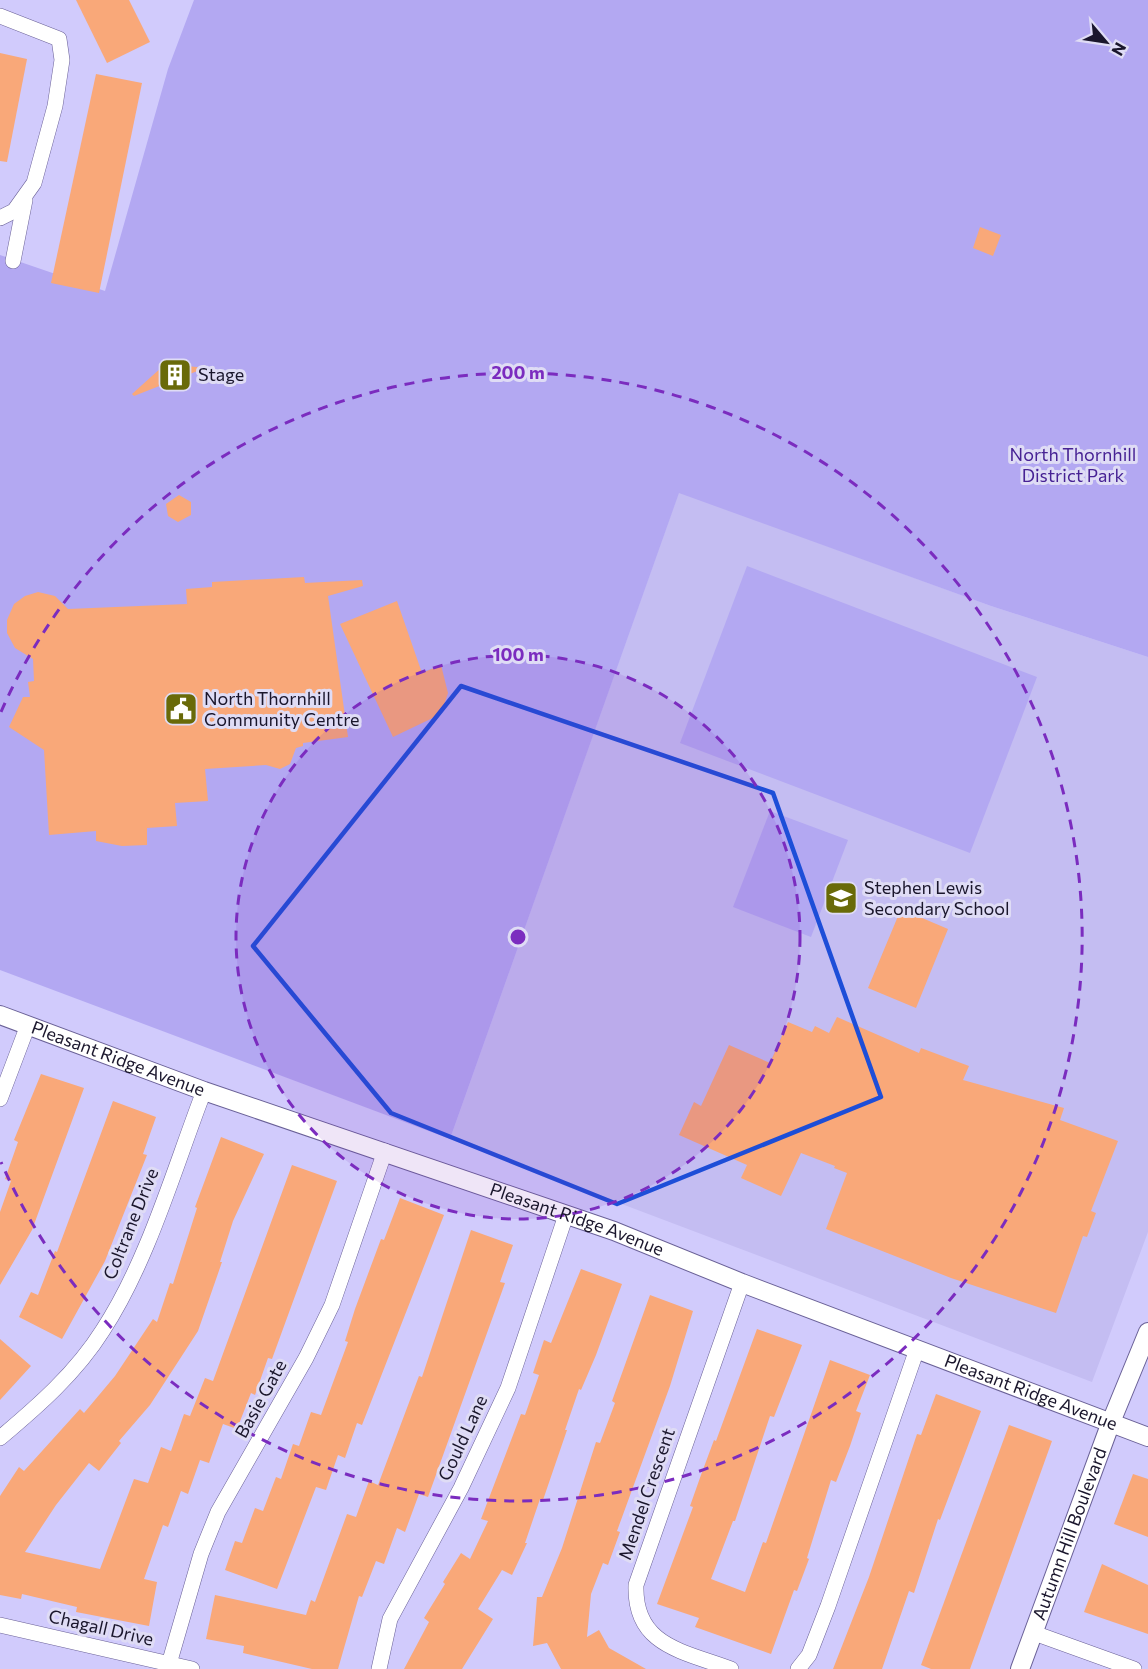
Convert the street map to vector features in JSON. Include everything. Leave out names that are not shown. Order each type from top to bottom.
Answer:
[{"type":"street","points":[[0,16],[59,39],[62,60],[55,106],[34,183],[14,211],[0,218]]},
{"type":"street","points":[[12,261],[26,196]]},
{"type":"street","name":"Pleasant Ridge Avenue","points":[[0,1015],[204,1091],[614,1231],[742,1283],[1148,1437]]},
{"type":"street","points":[[0,1099],[28,1025]]},
{"type":"street","name":"Coltrane Drive","points":[[0,1438],[47,1399],[103,1331],[135,1274],[204,1091]]},
{"type":"street","name":"Basie Gate","points":[[169,1664],[201,1554],[218,1512],[265,1433],[332,1305],[385,1152]]},
{"type":"street","name":"Gould Lane","points":[[379,1669],[390,1618],[461,1488],[508,1388],[566,1215]]},
{"type":"street","name":"Mendel Crescent","points":[[731,1669],[676,1649],[654,1636],[641,1622],[635,1605],[636,1585],[742,1283]]},
{"type":"street","name":"Autumn Hill Boulevard","points":[[1020,1669],[1111,1422],[1148,1332]]},
{"type":"street","points":[[798,1669],[808,1655],[828,1606],[917,1349]]},
{"type":"street","name":"Chagall Drive","points":[[0,1625],[192,1669]]},
{"type":"street","points":[[1034,1633],[1134,1669]]},
{"type":"highlighted area","points":[[461,686],[773,793],[881,1097],[617,1204],[391,1113],[253,946]]},
{"type":"shaded area","name":"Stephen Lewis Secondary School","points":[[679,492],[991,606],[1148,657],[1148,1232],[1092,1382],[450,1139]]},
{"type":"green space","name":"North Thornhill District Park","points":[[194,0],[1148,0],[1148,657],[991,606],[679,493],[450,1139],[0,970],[0,255],[105,291],[168,69]]},
{"type":"green space","points":[[747,566],[1037,677],[970,853],[680,743]]},
{"type":"green space","points":[[770,811],[848,840],[811,937],[733,907]]},
{"type":"building","points":[[76,0],[129,0],[150,42],[107,63]]},
{"type":"building","points":[[0,53],[27,59],[7,162],[0,161]]},
{"type":"building","points":[[96,74],[142,83],[99,293],[51,283]]},
{"type":"building","points":[[980,227],[1001,235],[993,256],[973,248]]},
{"type":"building","name":"Stage","points":[[170,364],[205,368],[134,396],[132,394],[162,367]]},
{"type":"building","points":[[179,495],[191,502],[191,515],[178,522],[168,516],[166,504]]},
{"type":"building","name":"North Thornhill Community Centre","points":[[304,577],[305,583],[362,580],[363,586],[328,596],[348,737],[303,743],[303,746],[296,748],[290,764],[280,769],[266,765],[205,769],[208,801],[175,803],[177,826],[147,828],[147,845],[122,846],[96,841],[96,831],[49,835],[44,750],[9,727],[23,697],[30,697],[28,682],[34,681],[33,659],[15,648],[7,633],[7,620],[14,604],[25,596],[38,592],[55,596],[68,609],[187,604],[186,589],[212,587],[212,582]]},
{"type":"building","points":[[397,601],[422,673],[441,665],[448,693],[441,714],[393,737],[340,624]]},
{"type":"building","points":[[901,909],[948,929],[916,1008],[868,988]]},
{"type":"building","points":[[837,1017],[919,1053],[921,1048],[969,1066],[963,1080],[1064,1108],[1060,1120],[1118,1141],[1091,1211],[1096,1213],[1087,1237],[1083,1236],[1056,1313],[951,1278],[826,1229],[847,1173],[834,1168],[835,1166],[801,1153],[781,1196],[741,1178],[747,1165],[679,1135],[694,1102],[701,1106],[729,1045],[770,1063],[788,1022],[812,1032],[815,1026],[829,1033]]},
{"type":"building","points":[[41,1074],[84,1088],[32,1230],[0,1285],[0,1212],[11,1181],[5,1179],[18,1142],[14,1140]]},
{"type":"building","points":[[113,1101],[156,1117],[143,1154],[147,1155],[105,1261],[62,1339],[19,1317],[31,1292],[38,1295],[55,1251],[57,1252]]},
{"type":"building","points":[[221,1137],[264,1154],[233,1221],[220,1262],[222,1262],[198,1331],[150,1405],[119,1441],[121,1443],[99,1471],[89,1463],[56,1505],[25,1552],[100,1569],[134,1479],[148,1483],[161,1447],[171,1451],[184,1414],[190,1416],[205,1378],[213,1381],[292,1165],[337,1181],[272,1359],[268,1358],[255,1395],[251,1393],[237,1429],[223,1424],[209,1463],[200,1460],[188,1494],[181,1491],[168,1527],[163,1525],[144,1579],[157,1582],[149,1626],[76,1612],[77,1607],[22,1594],[21,1599],[0,1595],[0,1496],[19,1467],[24,1471],[80,1409],[84,1413],[115,1376],[153,1319],[157,1322],[170,1283],[173,1284],[197,1208],[195,1207]]},
{"type":"building","points":[[400,1198],[444,1215],[362,1425],[357,1423],[345,1458],[338,1455],[326,1490],[316,1487],[277,1589],[225,1570],[235,1541],[242,1543],[255,1508],[263,1511],[276,1477],[281,1479],[293,1444],[299,1446],[311,1412],[321,1415],[348,1342],[345,1341],[355,1309],[381,1239],[384,1240]]},
{"type":"building","points":[[471,1230],[513,1245],[500,1282],[505,1283],[428,1497],[419,1494],[405,1532],[397,1528],[384,1564],[376,1561],[362,1597],[359,1596],[338,1669],[312,1669],[243,1653],[244,1646],[206,1639],[215,1595],[306,1615],[311,1600],[315,1602],[347,1514],[356,1517],[369,1481],[378,1485],[419,1376],[422,1377]]},
{"type":"building","points":[[581,1269],[622,1284],[596,1355],[581,1390],[579,1389],[543,1500],[540,1499],[525,1543],[527,1543],[512,1575],[502,1570],[478,1609],[493,1619],[462,1669],[404,1669],[429,1622],[424,1618],[445,1584],[443,1582],[461,1553],[470,1559],[488,1521],[481,1519],[521,1414],[525,1415],[539,1375],[533,1373],[544,1340],[551,1343]]},
{"type":"building","points":[[650,1295],[693,1311],[670,1386],[617,1531],[620,1532],[608,1565],[603,1563],[591,1594],[587,1637],[599,1630],[609,1648],[646,1669],[561,1669],[547,1643],[533,1646],[537,1597],[542,1597],[562,1548],[596,1442],[600,1443],[615,1403],[612,1401]]},
{"type":"building","points":[[757,1329],[802,1345],[774,1417],[770,1416],[735,1521],[733,1521],[711,1579],[745,1592],[763,1542],[766,1543],[830,1360],[870,1375],[856,1411],[861,1413],[850,1446],[836,1482],[831,1480],[807,1558],[809,1559],[797,1591],[794,1590],[771,1654],[695,1627],[699,1618],[657,1604],[693,1507],[690,1506],[701,1475],[714,1440],[716,1441]]},
{"type":"building","points":[[0,1339],[31,1366],[0,1400]]},
{"type":"building","points":[[936,1394],[981,1411],[940,1520],[938,1519],[914,1593],[909,1591],[882,1669],[833,1669],[869,1577],[917,1434],[921,1435]]},
{"type":"building","points":[[1009,1425],[1052,1441],[970,1669],[931,1669],[921,1665]]},
{"type":"building","points":[[1133,1474],[1148,1479],[1148,1537],[1114,1524]]},
{"type":"building","points":[[1102,1564],[1148,1585],[1148,1634],[1084,1612]]},
{"type":"place","name":"Stage","points":[[175,375]]},
{"type":"place","name":"North Thornhill Community Centre","points":[[181,709]]},
{"type":"place","name":"Stephen Lewis Secondary School","points":[[841,898]]}]
